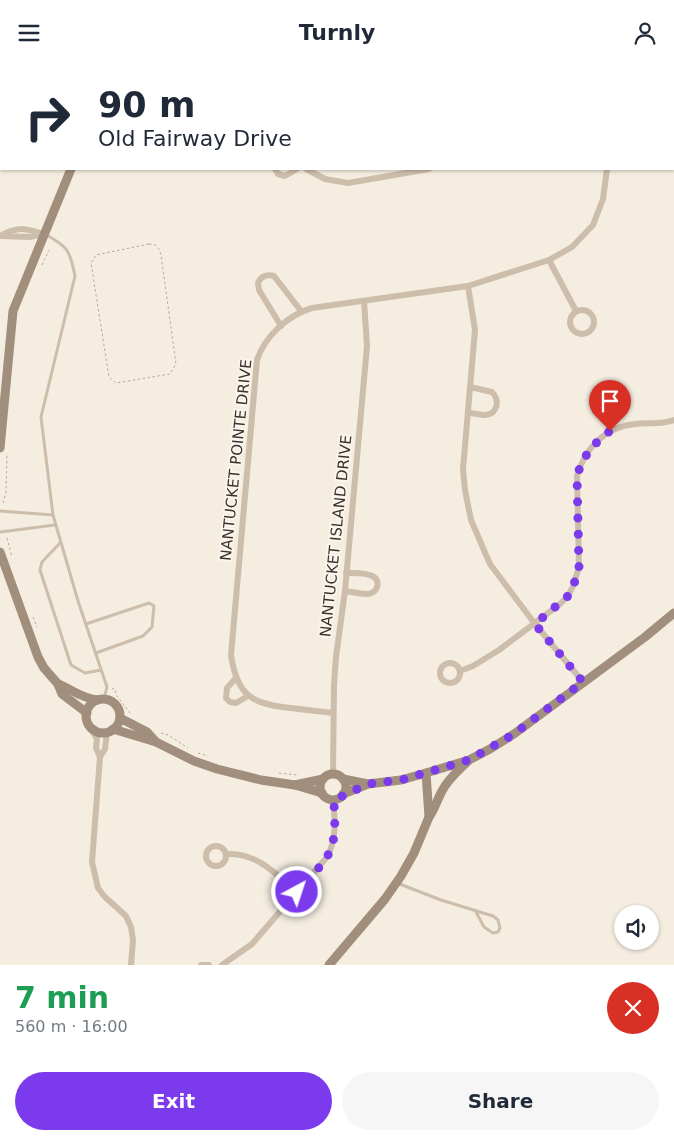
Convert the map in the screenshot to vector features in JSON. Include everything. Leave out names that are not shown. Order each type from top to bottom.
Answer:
[{"type":"street","points":[[4,447],[13,311],[71,170]]},
{"type":"street","points":[[276,170],[278,174],[285,176],[295,170]]},
{"type":"street","points":[[308,170],[325,179],[348,183],[391,172],[416,170]]},
{"type":"street","name":"NANTUCKET POINTE DRIVE","points":[[248,696],[236,678],[230,655],[257,360],[264,345],[290,317],[301,311],[468,286],[549,260],[572,247],[592,225],[600,211],[607,170]]},
{"type":"street","points":[[0,236],[12,229],[26,229],[44,234]]},
{"type":"street","points":[[549,260],[576,311]]},
{"type":"street","points":[[281,326],[260,290],[258,283],[262,277],[270,275],[276,279],[301,311]]},
{"type":"street","points":[[468,286],[475,330],[463,469],[471,520],[490,563],[535,624],[583,682]]},
{"type":"street","name":"NANTUCKET ISLAND DRIVE","points":[[333,774],[336,657],[345,591],[367,346],[364,301]]},
{"type":"street","points":[[468,413],[488,414],[495,409],[497,404],[497,399],[492,392],[470,387]]},
{"type":"street","points":[[460,671],[488,657],[535,624],[568,596],[577,577],[579,567],[577,476],[581,462],[596,441],[610,431],[625,425],[665,423],[674,420]]},
{"type":"street","points":[[0,552],[38,657],[44,668],[58,684],[62,694],[87,713]]},
{"type":"street","points":[[345,591],[371,593],[378,586],[376,579],[371,575],[346,573]]},
{"type":"street","points":[[329,965],[397,883],[414,853],[428,817],[434,811],[442,790],[453,775],[469,760],[514,734],[645,637],[674,613]]},
{"type":"street","points":[[236,678],[225,691],[227,699],[236,703],[248,696],[274,706],[334,713]]},
{"type":"street","points":[[58,684],[67,687],[77,695],[102,697],[118,707],[120,718],[118,724],[110,731],[105,749],[100,757],[92,862],[98,888],[126,916],[131,927],[133,940],[130,965]]},
{"type":"street","points":[[100,757],[96,748],[97,739],[88,723],[87,713],[92,704],[102,697]]},
{"type":"street","points":[[120,718],[158,738],[194,761],[261,780],[295,785],[322,793],[325,797],[334,800],[343,794],[368,784],[401,780],[469,760]]},
{"type":"street","points":[[91,727],[100,732],[110,731],[158,738]]},
{"type":"street","points":[[426,773],[428,817]]},
{"type":"street","points":[[295,785],[322,779],[333,774],[343,779],[368,784]]},
{"type":"street","points":[[322,779],[320,783],[322,793]]},
{"type":"street","points":[[343,779],[345,787],[343,794]]},
{"type":"street","points":[[222,965],[252,945],[326,857],[331,848],[335,827],[334,800]]},
{"type":"street","points":[[226,854],[236,853],[248,856],[264,864],[297,892]]},
{"type":"street","points":[[201,965],[210,965]]},
{"type":"lane","points":[[44,234],[60,243],[71,256],[75,276],[41,417],[52,515],[107,687],[102,697]]},
{"type":"lane","points":[[0,511],[52,515]]},
{"type":"lane","points":[[0,532],[55,525]]},
{"type":"lane","points":[[61,543],[42,562],[40,569],[64,646],[71,665],[78,670],[91,673],[101,670]]},
{"type":"lane","points":[[86,624],[149,603],[154,606],[152,627],[143,636],[96,653]]},
{"type":"lane","points":[[397,883],[493,916],[498,920],[500,928],[498,932],[493,933],[484,927],[474,910]]},
{"type":"path","points":[[149,244],[155,245],[161,255],[176,358],[174,370],[170,374],[122,383],[112,381],[109,377],[99,318],[91,263],[92,258],[96,255],[149,244]]},
{"type":"path","points":[[38,271],[49,250]]},
{"type":"path","points":[[3,503],[6,492],[4,447]]},
{"type":"path","points":[[7,538],[13,561]]},
{"type":"path","points":[[32,616],[37,627]]},
{"type":"path","points":[[102,697],[114,688],[130,715]]},
{"type":"path","points":[[158,738],[168,735],[189,749]]},
{"type":"path","points":[[195,752],[211,758]]},
{"type":"path","points":[[279,773],[303,776]]},
{"type":"route","points":[[297,892],[326,857],[331,848],[335,827],[334,800],[343,794],[368,784],[401,780],[469,760],[514,734],[583,682],[535,624],[568,596],[577,577],[579,567],[577,476],[581,462],[588,451],[596,441],[610,431]]}]
